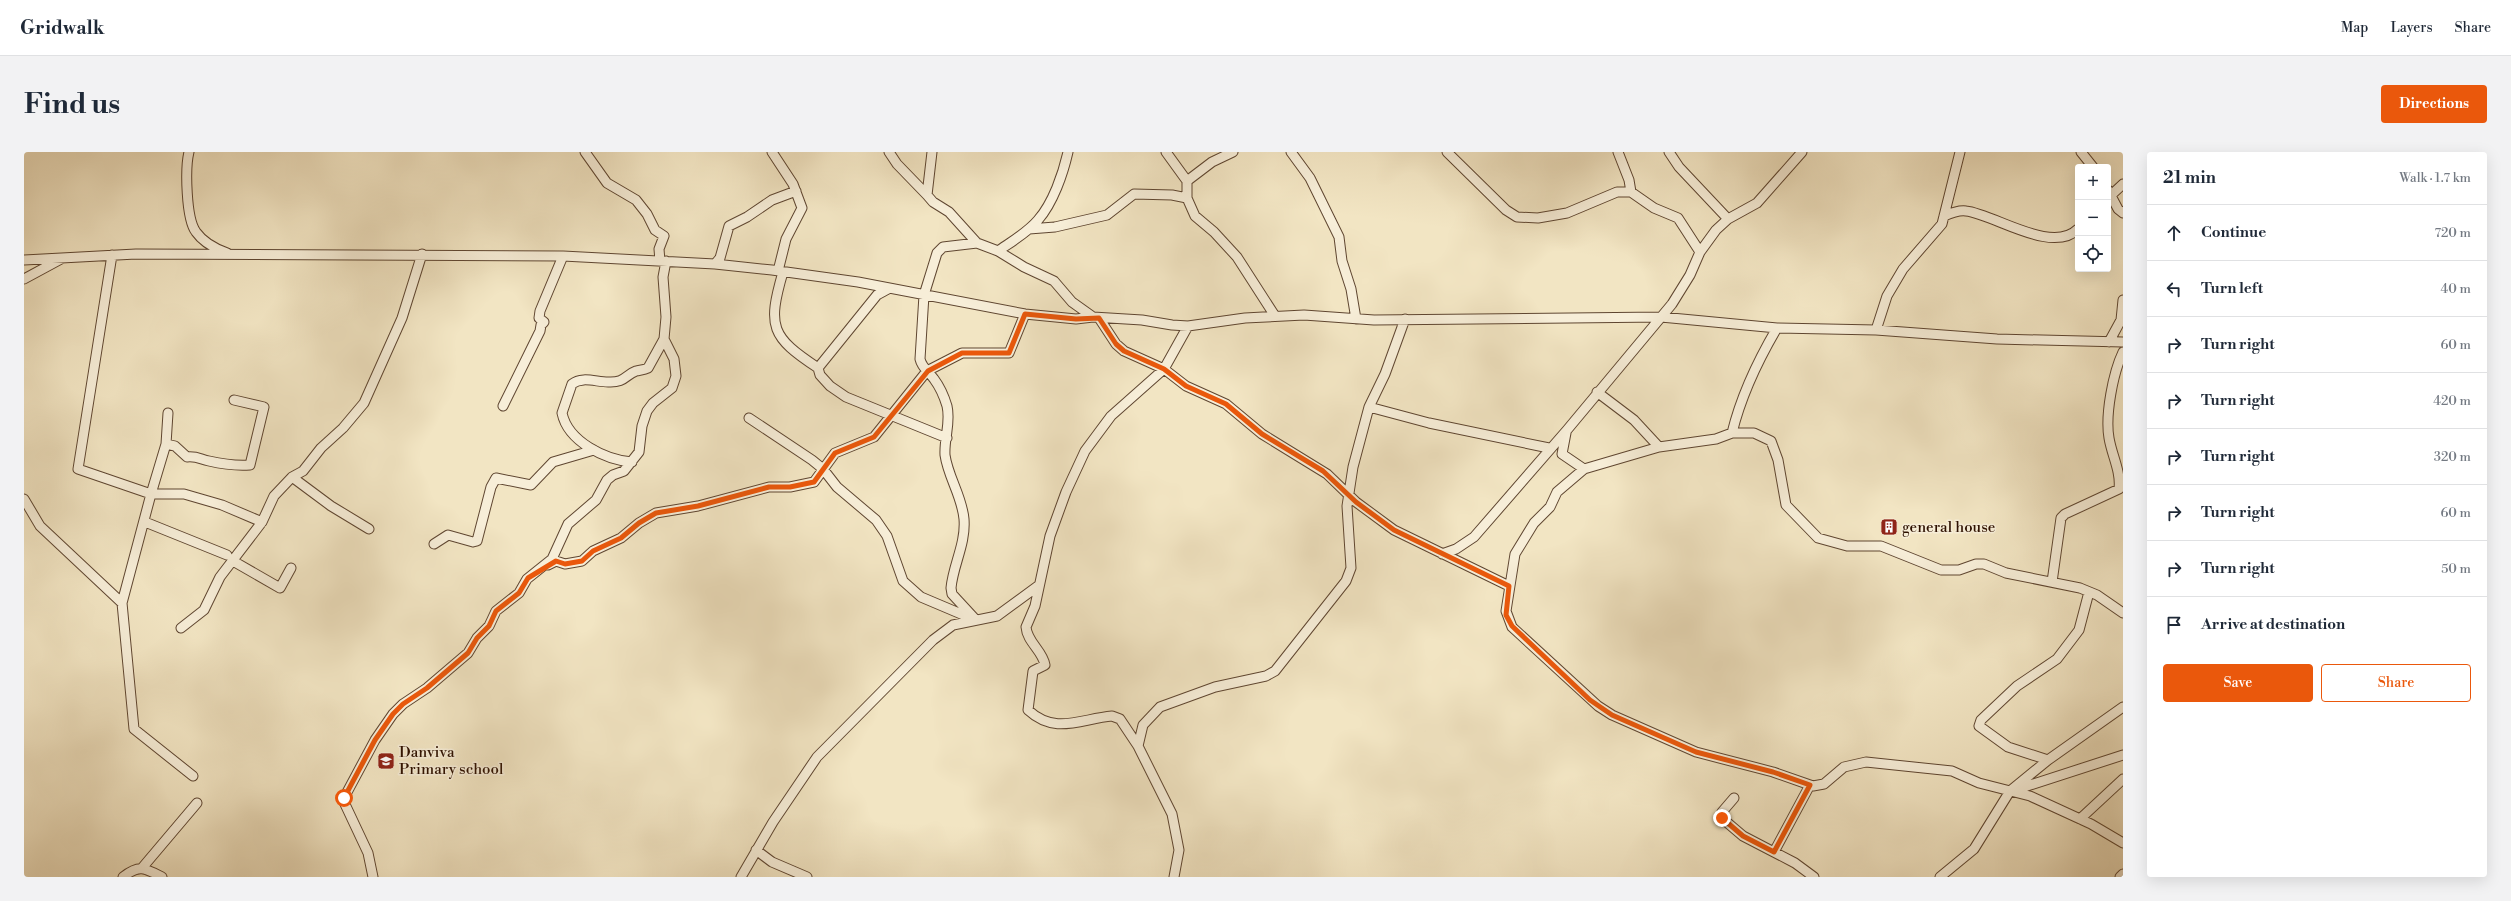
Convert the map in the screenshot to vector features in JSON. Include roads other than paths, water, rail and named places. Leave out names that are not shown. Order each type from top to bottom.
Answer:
[{"type":"street","points":[[189,152],[187,188],[195,231],[217,249],[232,254]]},
{"type":"street","points":[[586,152],[607,183],[636,200],[647,214],[655,230],[664,236],[659,249],[663,261],[666,312],[664,339],[647,369],[636,371],[626,379],[616,382],[578,380],[572,384],[563,416],[569,427],[594,450],[613,460],[632,462]]},
{"type":"street","points":[[772,152],[793,184],[802,211],[786,239],[776,294],[773,324],[776,331],[790,349],[818,368],[820,376],[836,391],[947,438]]},
{"type":"street","points":[[889,152],[897,164],[933,202],[949,212],[977,243],[998,251],[1024,267],[1054,281],[1072,302],[1096,318],[1116,344],[1124,351],[1164,369],[1186,386],[1226,404],[1262,434],[1323,471],[1366,510],[1394,530],[1509,586]]},
{"type":"street","points":[[927,195],[932,152]]},
{"type":"street","points":[[998,251],[1028,229],[1046,209],[1065,165],[1068,152]]},
{"type":"street","points":[[1166,152],[1187,180],[1187,198],[1194,216],[1214,232],[1237,257],[1275,316]]},
{"type":"street","points":[[1187,180],[1212,162],[1234,152]]},
{"type":"street","points":[[1291,152],[1310,178],[1339,237],[1342,262],[1351,289],[1356,319]]},
{"type":"street","points":[[1447,152],[1506,210],[1517,216],[1531,219],[1548,217],[1571,211],[1617,192],[1631,192],[1654,208],[1678,218],[1700,252]]},
{"type":"street","points":[[1618,152],[1629,180],[1631,192]]},
{"type":"street","points":[[1669,152],[1679,167],[1728,219]]},
{"type":"street","points":[[1442,554],[1456,549],[1474,537],[1549,448],[1567,430],[1597,392],[1661,317],[1684,286],[1700,252],[1716,230],[1728,219],[1757,203],[1802,152]]},
{"type":"street","points":[[1876,330],[1887,296],[1903,269],[1942,224],[1960,152]]},
{"type":"street","points":[[2081,152],[2091,164]]},
{"type":"street","points":[[2111,193],[2123,184]]},
{"type":"street","points":[[715,264],[720,258],[729,226],[747,217],[772,200],[796,192]]},
{"type":"street","points":[[1028,229],[1055,227],[1107,215],[1134,194],[1172,195],[1187,198]]},
{"type":"street","points":[[2111,197],[2122,212],[2123,222]]},
{"type":"street","points":[[1944,216],[1966,211],[2036,236],[2063,236],[2075,232]]},
{"type":"street","points":[[976,620],[952,594],[951,588],[964,536],[964,524],[959,493],[946,462],[947,438],[950,420],[941,389],[928,371],[922,366],[920,359],[924,295],[928,275],[938,250],[977,243]]},
{"type":"street","points":[[24,260],[112,255],[232,254],[563,256],[715,264],[780,272],[888,289],[1025,314],[1076,319],[1096,318],[1188,326],[1275,316],[1304,315],[1356,319],[1661,317],[1777,328],[1876,330],[1997,339],[2123,342]]},
{"type":"street","points":[[181,628],[204,610],[230,558],[262,522],[274,496],[292,477],[303,471],[321,448],[343,428],[364,403],[402,318],[422,254]]},
{"type":"street","points":[[112,255],[78,469],[151,494],[184,494],[222,505],[262,522]]},
{"type":"street","points":[[503,406],[544,322],[540,318],[540,311],[563,256]]},
{"type":"street","points":[[24,279],[64,258]]},
{"type":"street","points":[[818,368],[877,295],[888,289]]},
{"type":"street","points":[[2109,342],[2121,320],[2123,300]]},
{"type":"street","points":[[373,877],[368,853],[344,800],[368,753],[393,714],[403,704],[427,688],[468,653],[477,638],[489,626],[496,611],[519,593],[528,578],[556,561],[565,564],[582,561],[593,551],[621,538],[639,523],[656,513],[698,506],[769,487],[814,482],[835,453],[874,437],[928,371],[962,353],[1009,353],[1025,314]]},
{"type":"street","points":[[1138,746],[1143,725],[1157,709],[1215,687],[1266,676],[1276,671],[1349,575],[1349,494],[1369,407],[1385,374],[1405,319]]},
{"type":"street","points":[[1174,877],[1179,850],[1173,818],[1138,746],[1123,722],[1116,717],[1056,724],[1044,722],[1028,710],[1033,671],[1045,665],[1042,657],[1031,643],[1026,627],[1034,609],[1050,536],[1066,492],[1085,451],[1111,416],[1164,369],[1188,326]]},
{"type":"street","points":[[1732,433],[1737,413],[1758,362],[1777,328]]},
{"type":"street","points":[[545,567],[555,555],[568,524],[596,500],[610,476],[624,471],[632,462],[639,452],[642,426],[647,411],[675,384],[674,358],[664,339]]},
{"type":"street","points":[[2052,582],[2061,518],[2065,514],[2119,489],[2119,471],[2109,431],[2112,378],[2123,352]]},
{"type":"street","points":[[1597,392],[1634,420],[1659,447]]},
{"type":"street","points":[[166,444],[175,446],[187,457],[198,456],[207,461],[234,466],[250,465],[264,407],[234,400]]},
{"type":"street","points":[[1369,407],[1429,423],[1549,448]]},
{"type":"street","points":[[168,413],[166,444],[122,603],[134,729],[193,776]]},
{"type":"street","points":[[749,418],[823,469],[837,487],[879,524],[886,536],[902,581],[921,597],[976,620]]},
{"type":"street","points":[[1567,430],[1562,454],[1584,469]]},
{"type":"street","points":[[2123,613],[2089,592],[2052,582],[2006,573],[1980,564],[1959,570],[1941,570],[1881,546],[1847,546],[1818,538],[1786,505],[1778,460],[1771,441],[1754,433],[1732,433],[1716,439],[1659,447],[1584,469],[1557,492],[1550,507],[1534,523],[1515,554],[1509,586],[1506,615],[1512,626],[1598,706],[1612,715],[1696,752],[1773,772],[1810,785],[1824,784],[1844,767],[1866,762],[1933,767],[1952,771],[1978,783],[2030,796],[2080,819],[2123,843]]},
{"type":"street","points":[[434,544],[448,535],[473,542],[476,541],[491,487],[496,478],[531,485],[553,462],[594,450]]},
{"type":"street","points":[[292,477],[331,506],[369,529]]},
{"type":"street","points":[[24,499],[40,526],[122,603]]},
{"type":"street","points":[[144,522],[230,558],[280,588],[291,568]]},
{"type":"street","points":[[741,877],[756,850],[813,763],[838,734],[933,640],[953,626],[997,616],[1038,586]]},
{"type":"street","points":[[2048,760],[2008,747],[1979,728],[1978,724],[2017,686],[2057,659],[2079,630],[2089,592]]},
{"type":"street","points":[[1940,877],[1974,849],[2010,791],[2048,760],[2123,707]]},
{"type":"street","points":[[2010,791],[2123,755]]},
{"type":"street","points":[[2080,819],[2123,779]]},
{"type":"street","points":[[1774,852],[1810,785]]},
{"type":"street","points":[[1734,798],[1722,812],[1723,819],[1743,836],[1795,863],[1814,877]]},
{"type":"street","points":[[142,868],[197,803]]},
{"type":"street","points":[[756,850],[772,862],[806,877]]},
{"type":"street","points":[[123,877],[136,868],[142,868],[162,877]]},
{"type":"street","points":[[2120,877],[2123,874]]},
{"type":"place","name":"general house","points":[[1889,527]]},
{"type":"place","name":"Danviva Primary school","points":[[386,761]]}]
